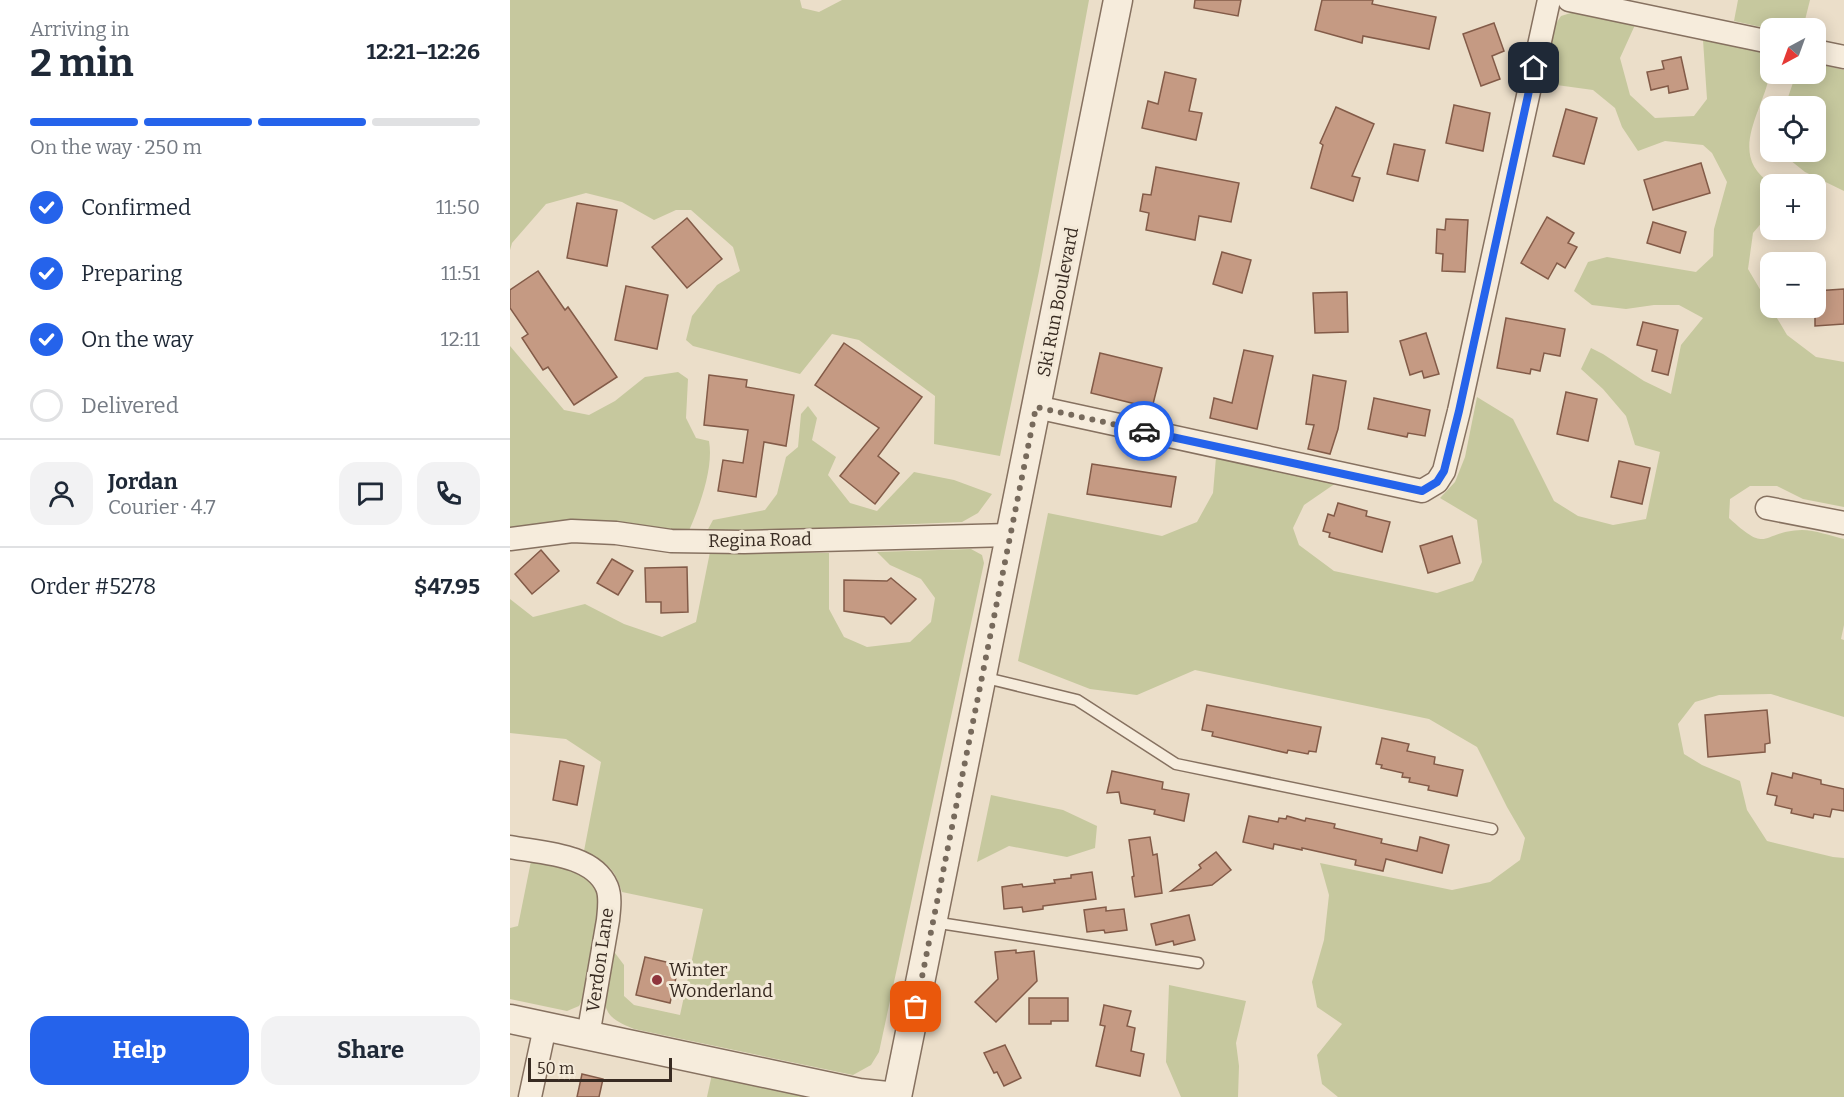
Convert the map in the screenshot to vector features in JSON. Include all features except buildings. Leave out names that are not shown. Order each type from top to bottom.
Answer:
[{"type":"street","name":"Ski Run Boulevard","points":[[898,1097],[1118,0]]},
{"type":"street","points":[[1036,407],[1422,491],[1437,482],[1444,471],[1459,411],[1549,0]]},
{"type":"street","points":[[1569,0],[1760,40]]},
{"type":"street","points":[[1826,53],[1844,57]]},
{"type":"street","points":[[1767,508],[1844,523]]},
{"type":"street","name":"Regina Road","points":[[510,539],[572,531],[616,533],[671,541],[744,542],[1010,535]]},
{"type":"street","name":"Verdon Lane","points":[[510,847],[577,860],[596,869],[608,888],[608,920],[588,1036]]},
{"type":"street","points":[[510,1019],[859,1093],[898,1097]]},
{"type":"street","points":[[531,1097],[545,1027]]},
{"type":"lane","points":[[982,677],[1077,700],[1176,764],[1492,829]]},
{"type":"lane","points":[[933,922],[1198,963]]},
{"type":"green space","points":[[510,0],[800,0],[802,8],[819,12],[842,0],[1089,0],[1039,271],[1000,456],[934,444],[935,396],[859,340],[832,334],[800,374],[693,346],[686,340],[692,316],[717,285],[740,271],[733,247],[691,210],[676,210],[654,220],[622,202],[586,193],[546,204],[512,243],[510,250]]},
{"type":"green space","points":[[1738,0],[1810,0],[1806,18],[1760,18],[1760,27],[1734,21]]},
{"type":"green space","points":[[1574,12],[1635,25],[1620,58],[1630,95],[1655,118],[1694,116],[1707,99],[1703,40],[1760,52],[1760,84],[1767,84],[1763,96],[1760,96],[1749,146],[1751,160],[1760,175],[1760,225],[1753,233],[1748,269],[1760,289],[1760,318],[1777,318],[1787,335],[1816,357],[1844,362],[1844,507],[1803,499],[1777,486],[1750,486],[1730,499],[1729,518],[1759,539],[1788,531],[1802,530],[1844,539],[1844,625],[1841,639],[1844,640],[1844,717],[1771,694],[1719,695],[1695,702],[1678,724],[1684,754],[1702,765],[1740,781],[1747,810],[1767,841],[1844,858],[1844,1097],[1338,1097],[1322,1084],[1317,1055],[1342,1024],[1317,1007],[1312,982],[1324,940],[1329,895],[1320,863],[1452,890],[1490,882],[1520,860],[1525,838],[1477,747],[1429,719],[1195,670],[1137,695],[1090,689],[1018,661],[1048,513],[1162,536],[1197,522],[1213,493],[1216,457],[1336,483],[1304,505],[1293,528],[1299,545],[1334,571],[1437,593],[1473,581],[1482,562],[1477,520],[1440,498],[1455,482],[1465,457],[1477,397],[1513,419],[1554,501],[1578,516],[1613,525],[1646,519],[1660,452],[1635,445],[1626,416],[1603,389],[1581,369],[1591,348],[1644,381],[1671,394],[1681,345],[1703,318],[1679,305],[1654,305],[1626,309],[1592,305],[1574,291],[1588,262],[1607,257],[1696,272],[1713,256],[1714,229],[1727,182],[1712,153],[1703,145],[1665,141],[1638,151],[1622,127],[1615,108],[1593,90],[1542,83],[1553,28],[1561,16]]},
{"type":"green space","points":[[1826,66],[1844,70],[1844,191],[1826,182],[1826,174],[1809,174],[1792,162],[1826,162],[1826,96],[1788,96],[1793,84],[1826,84]]},
{"type":"green space","points":[[510,346],[564,410],[589,415],[615,401],[645,377],[678,372],[688,379],[686,418],[696,438],[709,441],[710,452],[704,488],[688,533],[510,529]]},
{"type":"green space","points":[[808,406],[817,418],[812,440],[836,457],[828,475],[850,503],[877,511],[914,472],[954,480],[992,494],[978,513],[962,522],[706,533],[713,520],[765,510],[777,494],[786,457],[798,447],[801,414]]},
{"type":"green space","points":[[971,549],[982,555],[984,563],[879,1052],[871,1065],[853,1075],[634,1029],[615,1019],[609,1014],[605,1004],[606,980],[612,949],[624,965],[624,996],[634,1005],[680,1015],[703,909],[622,892],[613,871],[599,859],[584,851],[601,762],[566,739],[510,733],[510,599],[533,617],[585,604],[624,624],[662,637],[696,622],[710,552],[829,553],[829,609],[844,637],[867,647],[910,642],[931,622],[935,598],[921,579],[890,565],[877,552]]},
{"type":"green space","points":[[991,795],[1063,810],[1097,826],[1095,848],[1067,857],[1009,846],[977,862]]},
{"type":"green space","points":[[531,861],[572,870],[587,877],[596,890],[599,910],[586,993],[579,1006],[567,1011],[510,999],[510,928],[518,926]]},
{"type":"green space","points":[[1169,985],[1246,1001],[1236,1043],[1239,1066],[1238,1097],[1181,1097],[1166,1062]]},
{"type":"green space","points":[[712,1074],[813,1097],[707,1097]]},
{"type":"way so far","points":[[916,1007],[1036,407],[1144,431]]},
{"type":"place","name":"Winter Wonderland","points":[[657,980]]},
{"type":"route","points":[[1144,431],[1422,491],[1437,482],[1444,471],[1459,411],[1534,68]]}]
